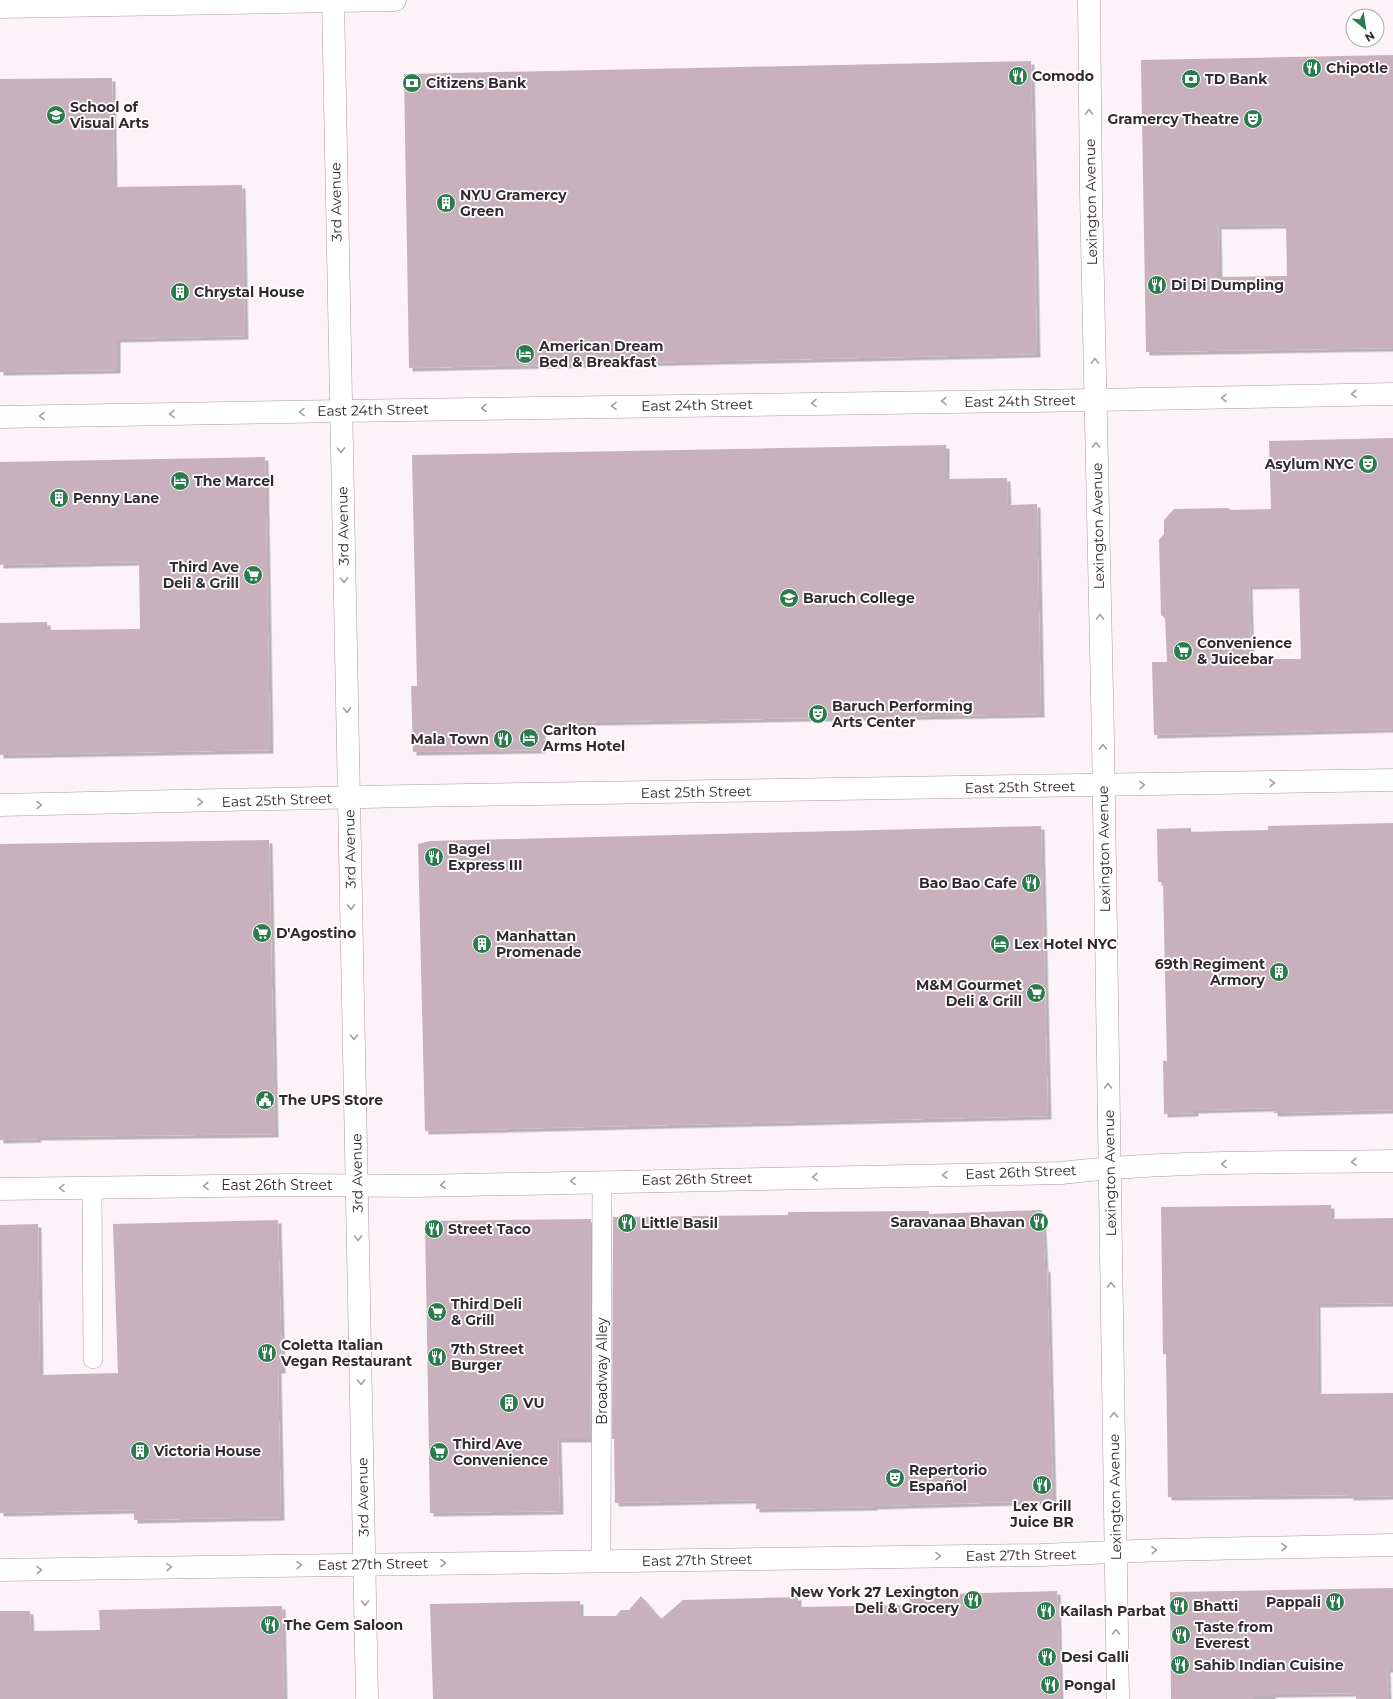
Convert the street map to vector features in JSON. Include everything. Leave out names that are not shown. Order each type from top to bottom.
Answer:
[{"type":"street","points":[[0,7],[395,0]]},
{"type":"street","name":"Lexington Avenue","points":[[1089,0],[1118,1699]]},
{"type":"street","name":"3rd Avenue","points":[[333,1],[367,1699]]},
{"type":"street","name":"East 24th Street","points":[[0,417],[1393,394]]},
{"type":"street","name":"East 25th Street","points":[[0,806],[349,798],[1393,780]]},
{"type":"street","name":"East 26th Street","points":[[0,1190],[290,1185],[416,1186],[602,1181],[1061,1173],[1110,1167],[1159,1164],[1393,1161]]},
{"type":"street","name":"East 27th Street","points":[[0,1570],[1009,1555],[1393,1545]]},
{"type":"lane","name":"Broadway Alley","points":[[601,1561],[602,1181]]},
{"type":"lane","points":[[92,1188],[93,1359]]},
{"type":"building","points":[[1393,55],[1393,348],[1146,352],[1141,60]],"holes":[[[1286,225],[1287,276],[1219,277],[1218,226]]]},
{"type":"building","points":[[1031,61],[1037,354],[409,368],[404,74]]},
{"type":"building","points":[[112,78],[114,187],[242,185],[245,336],[117,339],[117,370],[0,372],[0,79]]},
{"type":"building","points":[[1393,438],[1393,729],[1154,735],[1152,662],[1167,662],[1165,618],[1161,615],[1159,540],[1164,534],[1164,520],[1174,509],[1271,509],[1269,441]],"holes":[[[1299,585],[1301,659],[1251,659],[1249,586]]]},
{"type":"building","name":"Baruch College","points":[[946,445],[946,479],[1007,478],[1008,505],[1037,504],[1041,714],[542,723],[542,750],[413,752],[411,686],[417,686],[412,455]]},
{"type":"building","points":[[265,457],[270,750],[0,755],[0,623],[47,622],[48,630],[140,629],[139,562],[0,565],[0,462]]},
{"type":"building","name":"69th Regiment Armory","points":[[1393,823],[1393,1110],[1274,1113],[1274,1108],[1195,1110],[1195,1113],[1164,1114],[1163,1061],[1167,1061],[1163,882],[1158,882],[1157,829],[1191,828],[1191,832],[1268,830],[1268,826]]},
{"type":"building","points":[[1041,826],[1048,1116],[425,1131],[418,844],[430,841]]},
{"type":"building","points":[[269,840],[275,1134],[37,1137],[38,1139],[0,1140],[0,844]]},
{"type":"building","points":[[1331,1205],[1331,1219],[1393,1218],[1393,1303],[1317,1304],[1318,1394],[1393,1393],[1393,1496],[1168,1497],[1166,1354],[1163,1354],[1161,1207]]},
{"type":"building","points":[[1042,1210],[1045,1269],[1047,1268],[1053,1501],[756,1509],[756,1500],[615,1503],[614,1439],[612,1439],[613,1217],[788,1215],[788,1212],[929,1211],[929,1214]]},
{"type":"building","points":[[591,1219],[590,1439],[558,1439],[560,1511],[430,1513],[425,1221]]},
{"type":"building","points":[[278,1220],[282,1370],[278,1370],[281,1517],[134,1520],[134,1510],[0,1513],[0,1225],[38,1224],[40,1375],[118,1373],[113,1224]]},
{"type":"building","points":[[1393,1588],[1393,1669],[1387,1669],[1388,1699],[1356,1699],[1356,1693],[1272,1694],[1272,1696],[1253,1696],[1253,1699],[1171,1699],[1170,1592]]},
{"type":"building","points":[[1057,1591],[1060,1699],[433,1699],[430,1604],[580,1601],[580,1616],[616,1616],[621,1610],[629,1610],[641,1596],[661,1619],[683,1600],[798,1597],[798,1607],[910,1605],[909,1595]]},
{"type":"building","points":[[282,1606],[284,1699],[0,1699],[0,1611],[30,1611],[31,1631],[100,1630],[99,1610]]},
{"type":"place","name":"Chipotle","points":[[1312,68]]},
{"type":"place","name":"Comodo","points":[[1018,76]]},
{"type":"place","name":"TD Bank","points":[[1191,79]]},
{"type":"place","name":"Citizens Bank","points":[[412,83]]},
{"type":"place","name":"School of Visual Arts","points":[[56,115]]},
{"type":"place","name":"Gramercy Theatre","points":[[1253,119]]},
{"type":"place","name":"NYU Gramercy Green","points":[[446,203]]},
{"type":"place","name":"Di Di Dumpling","points":[[1157,285]]},
{"type":"place","name":"Chrystal House","points":[[180,292]]},
{"type":"place","name":"American Dream Bed & Breakfast","points":[[525,354]]},
{"type":"place","name":"Asylum NYC","points":[[1368,464]]},
{"type":"place","name":"The Marcel","points":[[180,481]]},
{"type":"place","name":"Penny Lane","points":[[59,498]]},
{"type":"place","name":"Third Ave Deli & Grill","points":[[253,575]]},
{"type":"place","name":"Baruch College","points":[[789,598]]},
{"type":"place","name":"Convenience & Juicebar","points":[[1183,651]]},
{"type":"place","name":"Baruch Performing Arts Center","points":[[818,714]]},
{"type":"place","name":"Carlton Arms Hotel","points":[[529,738]]},
{"type":"place","name":"Mala Town","points":[[503,739]]},
{"type":"place","name":"Bagel Express III","points":[[434,857]]},
{"type":"place","name":"Bao Bao Cafe","points":[[1031,883]]},
{"type":"place","name":"D'Agostino","points":[[262,933]]},
{"type":"place","name":"Manhattan Promenade","points":[[482,944]]},
{"type":"place","name":"Lex Hotel NYC","points":[[1000,944]]},
{"type":"place","name":"69th Regiment Armory","points":[[1279,972]]},
{"type":"place","name":"M&M Gourmet Deli & Grill","points":[[1036,993]]},
{"type":"place","name":"The UPS Store","points":[[265,1100]]},
{"type":"place","name":"Saravanaa Bhavan","points":[[1039,1222]]},
{"type":"place","name":"Little Basil","points":[[627,1223]]},
{"type":"place","name":"Street Taco","points":[[434,1229]]},
{"type":"place","name":"Third Deli & Grill","points":[[437,1312]]},
{"type":"place","name":"Coletta Italian Vegan Restaurant","points":[[267,1353]]},
{"type":"place","name":"7th Street Burger","points":[[437,1357]]},
{"type":"place","name":"VU","points":[[509,1403]]},
{"type":"place","name":"Victoria House","points":[[140,1451]]},
{"type":"place","name":"Third Ave Convenience","points":[[439,1452]]},
{"type":"place","name":"Repertorio Español","points":[[895,1478]]},
{"type":"place","name":"Lex Grill Juice BR","points":[[1042,1485]]},
{"type":"place","name":"New York 27 Lexington Deli & Grocery","points":[[973,1600]]},
{"type":"place","name":"Pappali","points":[[1335,1602]]},
{"type":"place","name":"Bhatti","points":[[1179,1606]]},
{"type":"place","name":"Kailash Parbat","points":[[1046,1611]]},
{"type":"place","name":"The Gem Saloon","points":[[270,1625]]},
{"type":"place","name":"Taste from Everest","points":[[1181,1635]]},
{"type":"place","name":"Desi Galli","points":[[1047,1657]]},
{"type":"place","name":"Sahib Indian Cuisine","points":[[1180,1665]]},
{"type":"place","name":"Pongal","points":[[1050,1685]]}]
